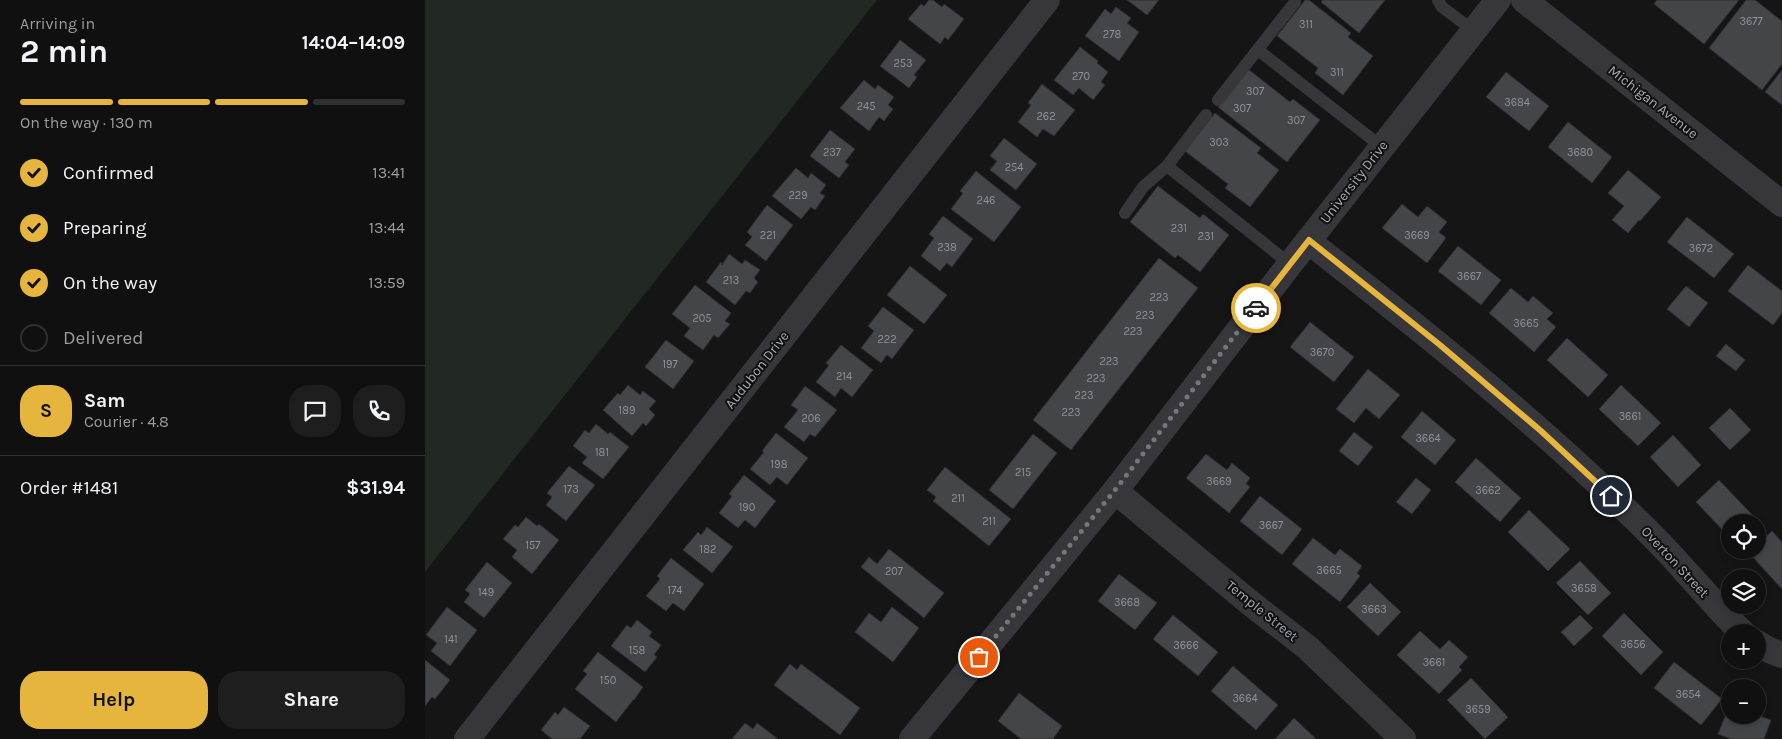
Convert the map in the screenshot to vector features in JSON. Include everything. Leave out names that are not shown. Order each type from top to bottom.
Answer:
[{"type":"street","name":"Audubon Drive","points":[[467,739],[1047,0]]},
{"type":"street","name":"University Drive","points":[[918,737],[1115,490],[1498,0]]},
{"type":"street","name":"Michigan Avenue","points":[[1524,0],[1782,204]]},
{"type":"street","name":"Overton Street","points":[[1309,240],[1425,333],[1541,431],[1626,510],[1733,624]]},
{"type":"street","name":"Temple Street","points":[[1115,490],[1249,602],[1308,648],[1403,739]]},
{"type":"street","points":[[1766,648],[1782,655]]},
{"type":"lane","points":[[1438,0],[1442,7],[1474,31]]},
{"type":"lane","points":[[1218,100],[1295,2]]},
{"type":"lane","points":[[1258,50],[1382,147]]},
{"type":"lane","points":[[1125,213],[1143,188],[1167,166],[1205,115]]},
{"type":"lane","points":[[1167,166],[1290,264]]},
{"type":"shaded area","points":[[425,0],[877,0],[425,572]]},
{"type":"building","points":[[929,0],[933,0],[942,7],[944,4],[964,19],[948,40],[945,37],[940,44],[908,19],[921,4],[924,6]]},
{"type":"building","points":[[1127,0],[1159,0],[1147,15]]},
{"type":"building","points":[[1305,0],[1309,0],[1351,33],[1348,37],[1373,56],[1343,95],[1315,73],[1318,68],[1277,36]]},
{"type":"building","points":[[1323,0],[1385,0],[1359,33],[1321,2]]},
{"type":"building","points":[[1657,0],[1739,0],[1704,44],[1654,4]]},
{"type":"building","points":[[1746,0],[1755,0],[1782,21],[1782,64],[1762,90],[1709,48]]},
{"type":"building","points":[[1116,7],[1131,18],[1127,23],[1139,32],[1119,61],[1085,36],[1105,9],[1111,14]]},
{"type":"building","points":[[900,40],[926,60],[914,75],[917,77],[909,88],[880,66]]},
{"type":"building","points":[[1080,47],[1098,61],[1097,63],[1108,72],[1101,82],[1105,85],[1093,100],[1079,88],[1073,95],[1054,80]]},
{"type":"building","points":[[1248,69],[1290,102],[1293,99],[1320,120],[1287,162],[1218,107]]},
{"type":"building","points":[[1782,70],[1782,105],[1765,92]]},
{"type":"building","points":[[1506,72],[1549,106],[1529,131],[1486,97]]},
{"type":"building","points":[[864,80],[875,89],[878,85],[894,97],[888,105],[893,109],[884,121],[879,117],[869,131],[840,108]]},
{"type":"building","points":[[1042,84],[1075,110],[1054,136],[1043,129],[1037,137],[1018,122],[1031,105],[1028,103]]},
{"type":"building","points":[[1215,113],[1261,148],[1257,153],[1279,170],[1250,207],[1225,188],[1228,184],[1185,151]]},
{"type":"building","points":[[1568,122],[1612,157],[1592,183],[1548,147]]},
{"type":"building","points":[[830,130],[855,149],[845,162],[849,165],[839,178],[810,156]]},
{"type":"building","points":[[1004,138],[1037,164],[1016,190],[990,170],[997,161],[990,156]]},
{"type":"building","points":[[796,168],[808,178],[811,173],[826,185],[820,193],[825,196],[815,210],[811,207],[801,219],[772,196]]},
{"type":"building","points":[[1628,170],[1661,197],[1628,233],[1612,220],[1624,206],[1608,193]]},
{"type":"building","points":[[976,171],[1021,207],[994,242],[951,209],[963,193],[960,191]]},
{"type":"building","points":[[1158,186],[1200,218],[1203,214],[1229,235],[1200,272],[1178,255],[1175,258],[1130,222]]},
{"type":"building","points":[[1402,204],[1418,217],[1427,206],[1447,222],[1439,232],[1446,238],[1427,263],[1382,228]]},
{"type":"building","points":[[767,205],[793,225],[766,261],[745,245],[752,237],[747,232]]},
{"type":"building","points":[[943,216],[973,239],[952,267],[947,263],[940,271],[921,256],[934,238],[929,234]]},
{"type":"building","points":[[1687,217],[1734,254],[1714,278],[1667,242]]},
{"type":"building","points":[[1458,246],[1501,280],[1481,305],[1438,271]]},
{"type":"building","points":[[729,254],[742,264],[745,260],[760,270],[754,278],[758,282],[750,293],[746,291],[735,305],[706,282],[721,262],[722,265]]},
{"type":"building","points":[[1159,258],[1198,288],[1071,450],[1033,420]]},
{"type":"building","points":[[1748,265],[1782,291],[1782,313],[1773,325],[1728,291]]},
{"type":"building","points":[[910,266],[947,295],[924,324],[887,295]]},
{"type":"building","points":[[695,285],[731,313],[725,321],[730,324],[718,338],[714,335],[703,350],[684,336],[690,328],[672,314]]},
{"type":"building","points":[[1686,286],[1708,303],[1689,327],[1667,309]]},
{"type":"building","points":[[1511,288],[1528,302],[1533,296],[1553,313],[1547,319],[1556,327],[1534,352],[1489,313]]},
{"type":"building","points":[[883,307],[914,330],[892,359],[887,355],[881,363],[861,348],[874,331],[868,326]]},
{"type":"building","points":[[1310,322],[1354,357],[1334,382],[1290,347]]},
{"type":"building","points":[[1567,338],[1608,375],[1588,397],[1547,360]]},
{"type":"building","points":[[666,340],[694,361],[673,389],[645,367]]},
{"type":"building","points":[[1726,344],[1745,360],[1736,371],[1716,356]]},
{"type":"building","points":[[841,345],[873,370],[852,397],[841,388],[835,397],[816,382],[829,365],[826,363]]},
{"type":"building","points":[[1368,369],[1400,395],[1379,419],[1366,408],[1354,423],[1336,409]]},
{"type":"building","points":[[628,385],[640,395],[643,391],[656,401],[649,409],[655,415],[646,426],[643,423],[632,436],[603,410]]},
{"type":"building","points":[[1621,385],[1661,423],[1638,446],[1599,409]]},
{"type":"building","points":[[805,386],[837,410],[815,437],[810,434],[804,442],[784,427],[798,410],[791,405]]},
{"type":"building","points":[[1730,408],[1751,430],[1730,450],[1709,428]]},
{"type":"building","points":[[1422,411],[1456,440],[1435,465],[1401,437]]},
{"type":"building","points":[[596,424],[629,447],[603,479],[582,463],[587,457],[573,446],[585,430],[589,433]]},
{"type":"building","points":[[1354,432],[1373,447],[1358,466],[1339,451]]},
{"type":"building","points":[[776,433],[808,458],[787,485],[777,477],[770,485],[750,469]]},
{"type":"building","points":[[1033,434],[1057,453],[1013,509],[989,490]]},
{"type":"building","points":[[1673,435],[1701,465],[1678,487],[1650,457]]},
{"type":"building","points":[[1206,454],[1227,470],[1232,463],[1250,478],[1246,484],[1250,487],[1229,513],[1186,478]]},
{"type":"building","points":[[1476,458],[1521,498],[1500,522],[1455,482]]},
{"type":"building","points":[[569,466],[595,485],[566,521],[546,505],[552,497],[547,493]]},
{"type":"building","points":[[945,467],[1011,519],[989,546],[933,501],[936,497],[927,490]]},
{"type":"building","points":[[744,475],[776,501],[755,528],[745,520],[738,528],[719,513],[732,496],[729,494]]},
{"type":"building","points":[[1416,478],[1431,490],[1412,514],[1396,502]]},
{"type":"building","points":[[1719,480],[1751,514],[1721,514],[1721,528],[1696,502]]},
{"type":"building","points":[[1260,496],[1302,529],[1282,555],[1240,521]]},
{"type":"building","points":[[1529,510],[1570,549],[1548,571],[1508,532]]},
{"type":"building","points":[[526,517],[537,526],[539,524],[559,540],[532,574],[512,557],[517,550],[503,539],[515,525],[518,527]]},
{"type":"building","points":[[707,527],[733,547],[712,573],[683,550],[698,532],[701,535]]},
{"type":"building","points":[[1772,531],[1782,542],[1782,589],[1766,572],[1766,569],[1764,569],[1754,559],[1766,559],[1766,537]]},
{"type":"building","points":[[1313,538],[1335,555],[1340,549],[1362,566],[1357,573],[1360,576],[1340,602],[1292,564]]},
{"type":"building","points":[[889,549],[944,593],[924,618],[861,567],[869,557],[877,564]]},
{"type":"building","points":[[671,558],[704,584],[684,611],[673,603],[666,611],[646,596],[660,579],[657,576]]},
{"type":"building","points":[[1580,561],[1611,593],[1588,615],[1556,583]]},
{"type":"building","points":[[487,562],[512,583],[484,618],[464,602],[470,594],[465,590]]},
{"type":"building","points":[[1119,574],[1157,603],[1135,630],[1098,601]]},
{"type":"building","points":[[1370,583],[1401,612],[1378,636],[1347,607]]},
{"type":"building","points":[[447,607],[477,630],[450,666],[431,651],[437,643],[426,635]]},
{"type":"building","points":[[892,607],[919,628],[893,662],[855,632],[869,613],[881,622]]},
{"type":"building","points":[[1624,613],[1663,652],[1641,675],[1602,636]]},
{"type":"building","points":[[1173,615],[1218,652],[1198,676],[1153,639]]},
{"type":"building","points":[[1580,615],[1593,628],[1574,646],[1561,632]]},
{"type":"building","points":[[637,620],[652,632],[649,636],[661,645],[654,655],[657,657],[645,672],[611,646],[627,625],[631,628]]},
{"type":"building","points":[[1420,631],[1440,649],[1449,640],[1468,657],[1459,667],[1462,670],[1439,694],[1397,655]]},
{"type":"building","points":[[598,652],[643,687],[616,722],[575,689],[587,674],[583,671]]},
{"type":"building","points":[[425,660],[450,680],[435,699],[432,697],[425,706]]},
{"type":"building","points":[[1674,662],[1721,698],[1721,700],[1701,725],[1654,688]]},
{"type":"building","points":[[790,664],[797,670],[801,664],[860,708],[840,735],[774,685]]},
{"type":"building","points":[[1233,666],[1278,705],[1256,730],[1211,691]]},
{"type":"building","points":[[1471,678],[1508,717],[1485,739],[1447,700]]},
{"type":"building","points":[[1019,693],[1062,726],[1053,739],[1021,739],[998,721]]},
{"type":"building","points":[[564,707],[590,726],[580,739],[552,739],[541,730],[555,712],[558,715]]},
{"type":"building","points":[[1294,718],[1316,739],[1275,739]]},
{"type":"building","points":[[1766,718],[1771,720],[1764,739],[1731,739],[1718,734],[1722,724],[1766,724]]},
{"type":"building","points":[[745,723],[753,729],[757,723],[778,739],[732,739]]},
{"type":"way so far","points":[[979,657],[1115,490],[1256,308]]},
{"type":"route","points":[[1256,308],[1309,240],[1440,345],[1541,431],[1611,496]]}]
